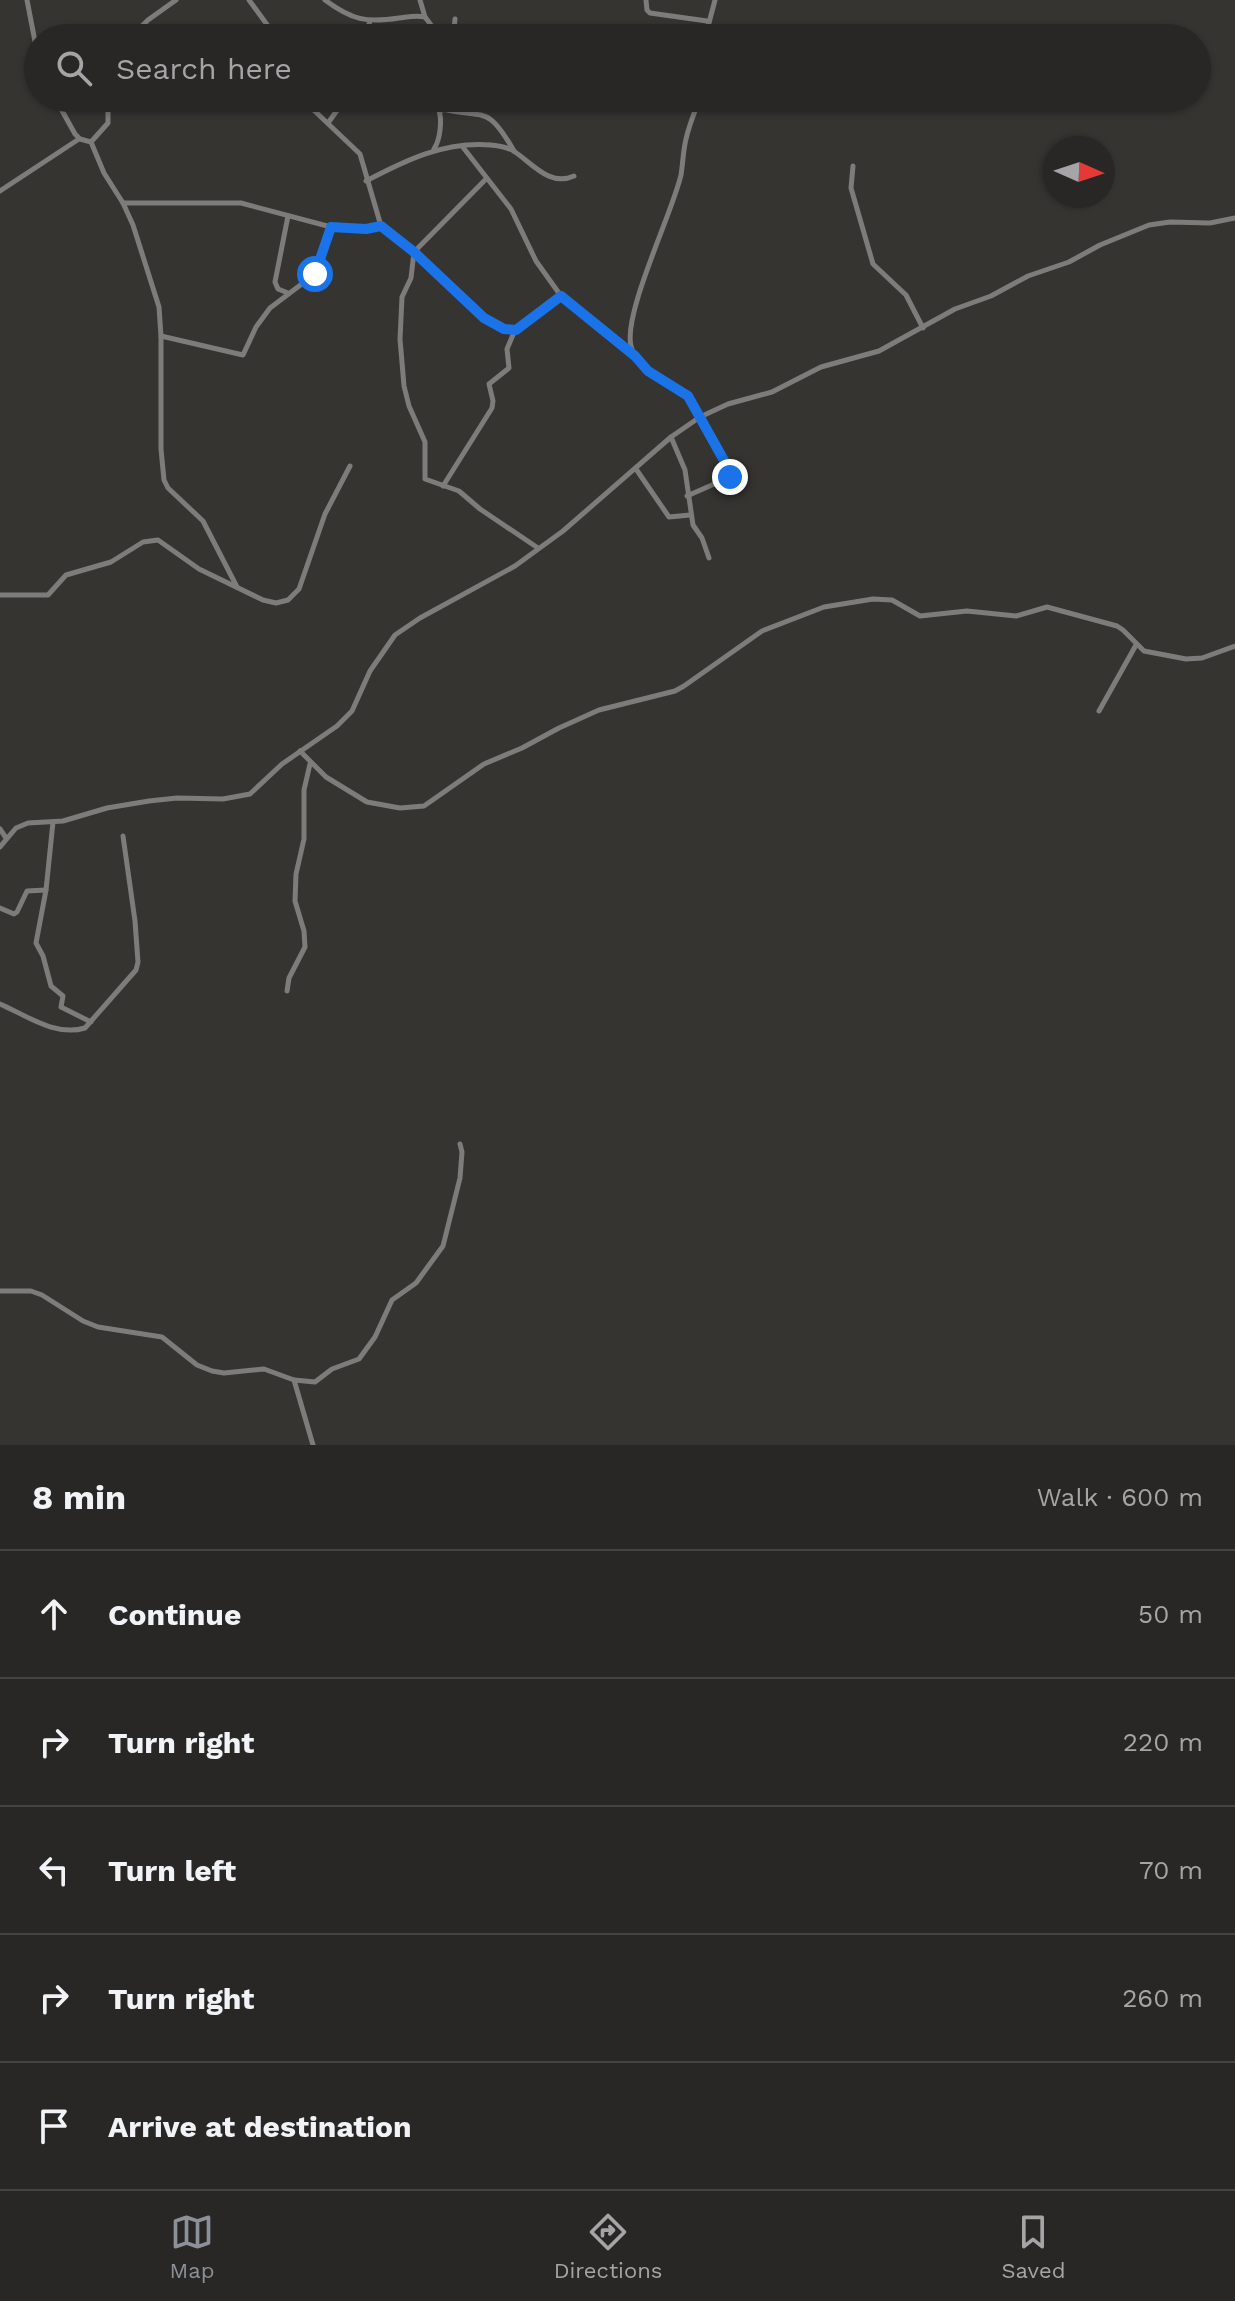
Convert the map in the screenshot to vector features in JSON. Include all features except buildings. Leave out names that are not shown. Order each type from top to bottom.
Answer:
[{"type":"street","points":[[27,0],[32,24]]},
{"type":"street","points":[[144,24],[176,0]]},
{"type":"street","points":[[249,0],[267,24]]},
{"type":"street","points":[[325,0],[344,14],[370,21],[425,17]]},
{"type":"street","points":[[420,0],[430,24]]},
{"type":"street","points":[[646,0],[650,13],[707,21]]},
{"type":"street","points":[[707,24],[715,0]]},
{"type":"street","points":[[454,24],[455,19]]},
{"type":"street","points":[[62,112],[80,139],[91,142]]},
{"type":"street","points":[[91,142],[108,123],[108,112]]},
{"type":"street","points":[[316,112],[360,154],[381,226],[414,252],[484,318],[504,329],[516,330]]},
{"type":"street","points":[[328,123],[336,112]]},
{"type":"street","points":[[434,149],[439,141],[440,112]]},
{"type":"street","points":[[459,112],[490,117],[514,151],[550,177],[568,179],[574,176]]},
{"type":"street","points":[[635,356],[630,345],[630,334],[636,302],[680,176],[686,136],[695,112]]},
{"type":"street","points":[[0,191],[80,139]]},
{"type":"street","points":[[91,142],[104,173],[123,203],[153,282],[159,307],[164,480],[168,488],[203,521],[237,587]]},
{"type":"street","points":[[366,181],[434,149],[488,145],[514,151]]},
{"type":"street","points":[[462,146],[511,209],[536,261],[561,296],[635,356],[648,371],[688,396],[731,475],[687,496]]},
{"type":"street","points":[[853,166],[851,188],[873,264],[906,295],[923,328]]},
{"type":"street","points":[[486,179],[414,252],[411,278],[403,291],[401,309],[404,386],[425,442],[424,476],[430,483],[459,491],[538,548]]},
{"type":"street","points":[[123,203],[241,203],[331,227],[366,229],[381,226]]},
{"type":"street","points":[[288,216],[275,282],[278,289],[289,293]]},
{"type":"street","points":[[0,847],[22,824],[73,819],[107,808],[149,801],[242,796],[260,786],[274,771],[321,739],[352,711],[382,651],[395,635],[515,566],[563,531],[671,437],[700,417],[728,404],[772,392],[821,367],[879,351],[955,309],[1149,225],[1210,223],[1235,218]]},
{"type":"street","points":[[161,336],[243,355],[265,316],[315,274],[331,227]]},
{"type":"street","points":[[443,486],[492,408],[489,384],[509,368],[507,349],[516,330],[561,296]]},
{"type":"street","points":[[671,437],[685,470],[690,515],[709,558]]},
{"type":"street","points":[[0,595],[48,595],[66,575],[111,562],[148,540],[158,540],[199,569],[237,587],[276,603],[288,600],[299,589],[325,514],[350,466]]},
{"type":"street","points":[[636,469],[669,517],[690,515]]},
{"type":"street","points":[[300,751],[310,764],[367,802],[400,808],[424,806],[484,764],[559,728],[599,710],[675,691],[762,631],[809,611],[873,599],[892,600],[920,616],[967,611],[1016,616],[1047,607],[1117,626],[1144,651],[1192,659],[1235,646]]},
{"type":"street","points":[[1099,711],[1136,645]]},
{"type":"street","points":[[287,991],[289,978],[305,947],[304,931],[295,901],[296,874],[304,839],[304,790],[310,764]]},
{"type":"street","points":[[53,822],[46,890],[36,943],[51,986],[63,996],[61,1007],[91,1022]]},
{"type":"street","points":[[0,829],[3,838],[7,838]]},
{"type":"street","points":[[0,1004],[66,1031],[85,1028],[136,970],[134,906],[123,836]]},
{"type":"street","points":[[0,908],[14,914],[27,891],[46,890]]},
{"type":"street","points":[[0,1291],[31,1291],[98,1327],[162,1337],[197,1365],[212,1371],[224,1373],[264,1369],[294,1380],[315,1382],[332,1369],[359,1359],[375,1337],[392,1300],[409,1290],[435,1259],[446,1238],[458,1189],[460,1144]]},
{"type":"street","points":[[294,1380],[313,1445]]},
{"type":"route","points":[[315,274],[331,227],[366,229],[381,226],[414,252],[466,303],[504,329],[516,330],[561,296],[635,356],[648,371],[688,396],[731,473],[730,477]]}]
